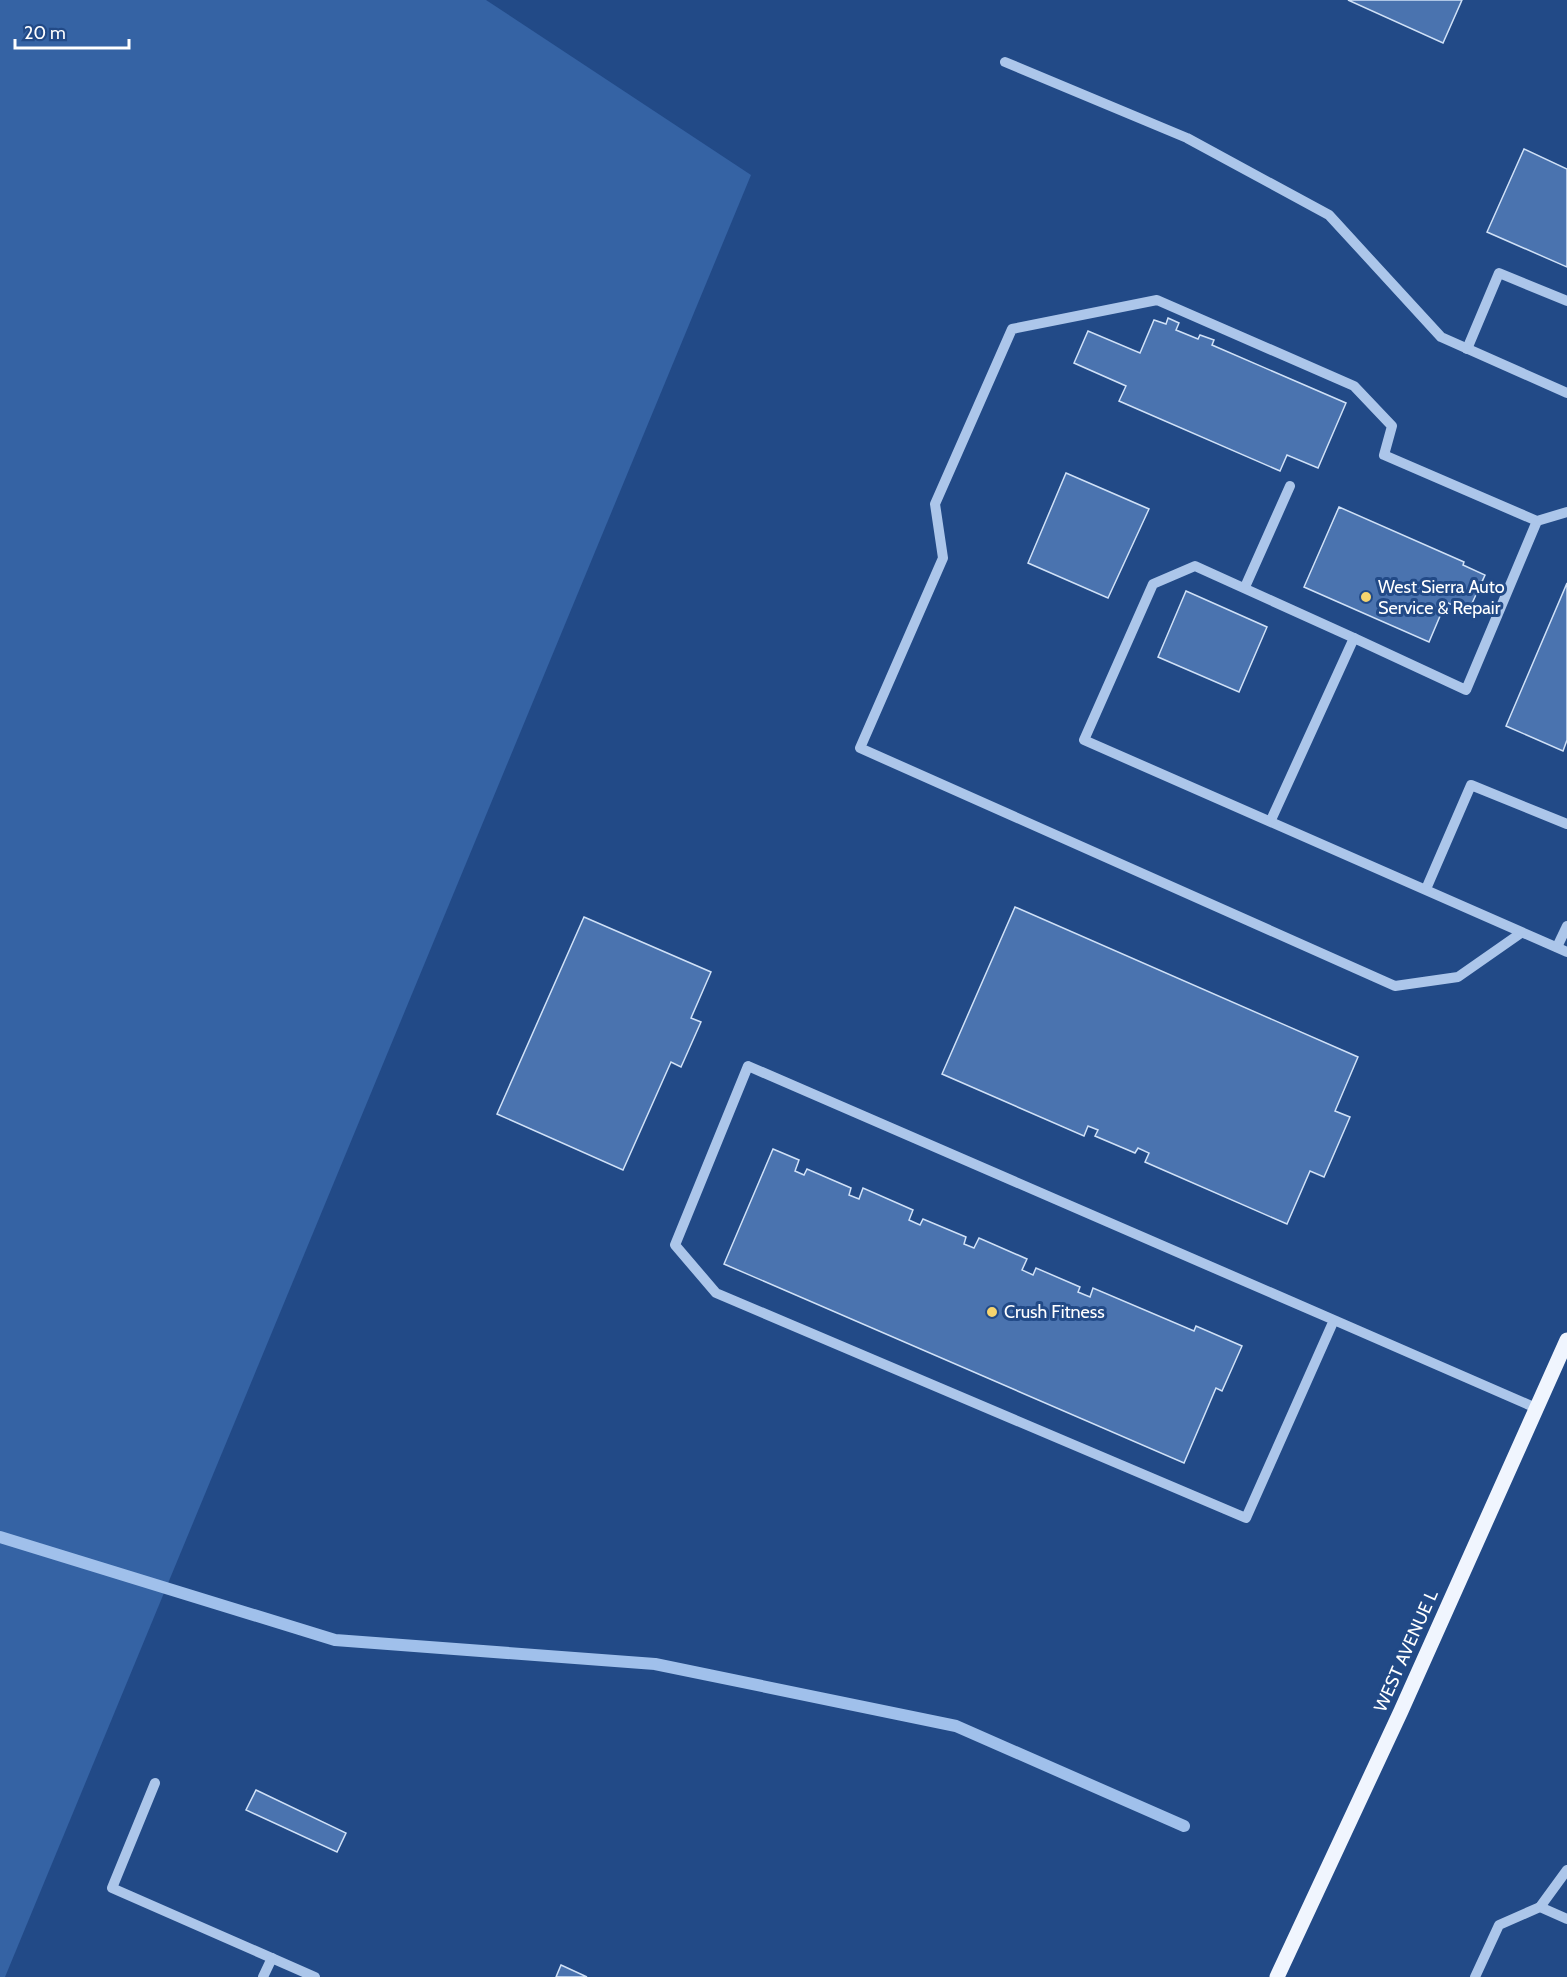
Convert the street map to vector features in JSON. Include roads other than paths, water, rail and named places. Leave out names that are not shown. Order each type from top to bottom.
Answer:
[{"type":"main road","name":"WEST AVENUE L","points":[[1277,1977],[1406,1700],[1567,1340]]},
{"type":"lane","points":[[1005,62],[1187,138],[1329,215],[1441,337],[1567,393]]},
{"type":"lane","points":[[1467,349],[1499,273],[1567,301]]},
{"type":"lane","points":[[1521,933],[1458,977],[1395,986],[860,748],[943,558],[935,504],[1012,329],[1157,300],[1354,386],[1392,426],[1384,455],[1537,521],[1567,512]]},
{"type":"lane","points":[[1245,587],[1290,486]]},
{"type":"lane","points":[[1537,521],[1466,690],[1195,566],[1153,584],[1084,740],[1271,820],[1562,950],[1567,926]]},
{"type":"lane","points":[[1271,820],[1354,638]]},
{"type":"lane","points":[[1426,890],[1470,784],[1567,824]]},
{"type":"lane","points":[[1334,1320],[1246,1518],[716,1293],[675,1245],[748,1066],[1334,1320],[1536,1408]]},
{"type":"lane","points":[[155,1783],[112,1888],[315,1977]]},
{"type":"lane","points":[[1475,1977],[1499,1925],[1540,1906],[1567,1870]]},
{"type":"lane","points":[[1540,1906],[1567,1919]]},
{"type":"lane","points":[[263,1977],[272,1958]]},
{"type":"waterway","points":[[0,1537],[335,1640],[655,1664],[956,1726],[1184,1826]]},
{"type":"place","name":"West Sierra Auto Service & Repair","points":[[1366,597]]},
{"type":"place","name":"Crush Fitness","points":[[992,1312]]}]
